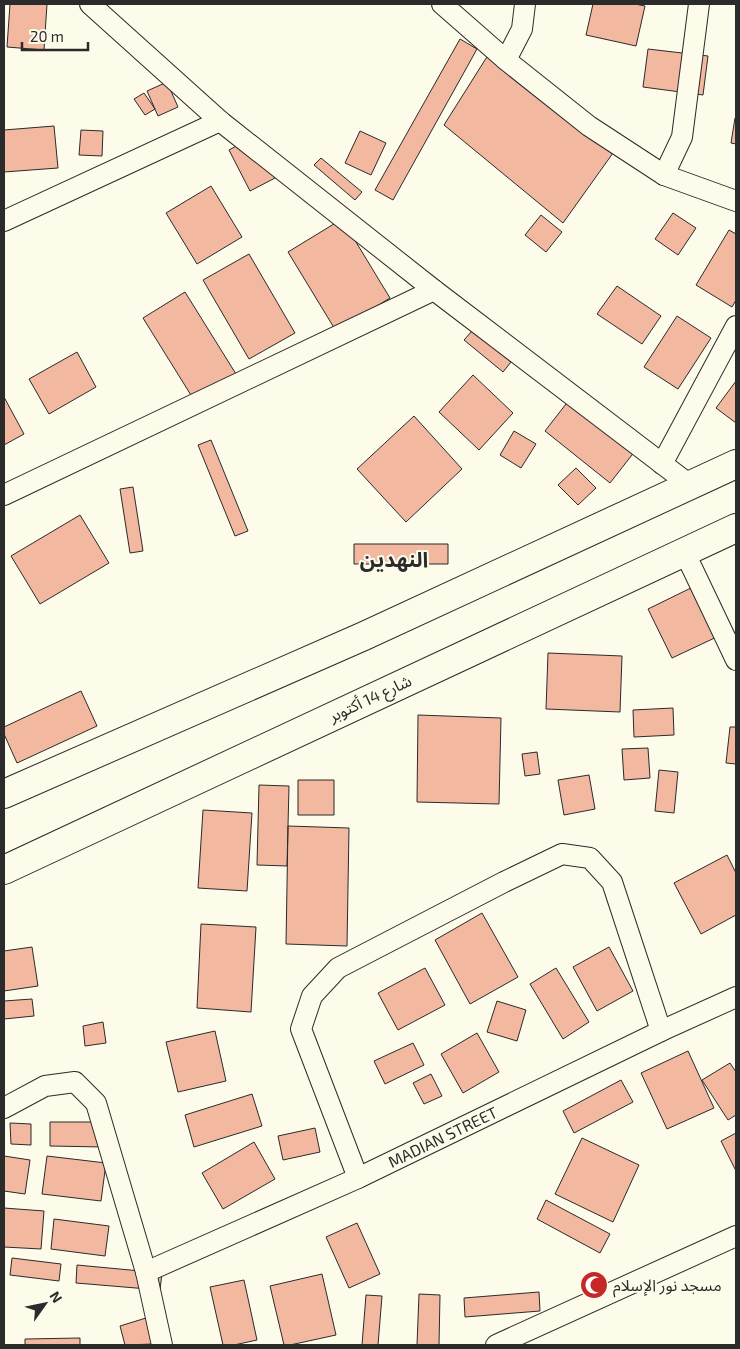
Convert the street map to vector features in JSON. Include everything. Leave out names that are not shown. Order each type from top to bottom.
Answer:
[{"type":"main road","points":[[4,794],[364,636],[736,464]]},
{"type":"main road","name":"شارع 14 أكتوبر","points":[[4,870],[736,528]]},
{"type":"street","points":[[90,4],[220,121],[434,290],[690,485]]},
{"type":"street","points":[[442,4],[506,60],[589,126],[664,175],[736,201]]},
{"type":"street","points":[[506,60],[522,29],[525,4]]},
{"type":"street","points":[[664,175],[682,137],[699,4]]},
{"type":"street","points":[[4,221],[220,121]]},
{"type":"street","points":[[4,495],[434,290]]},
{"type":"street","points":[[662,464],[736,326]]},
{"type":"street","points":[[684,551],[736,660]]},
{"type":"street","points":[[358,1178],[301,1030],[312,996],[338,968],[504,882],[562,854],[590,858],[612,882],[661,1031]]},
{"type":"street","name":"MADIAN STREET","points":[[146,1272],[358,1178],[661,1031],[736,997]]},
{"type":"street","points":[[4,1108],[45,1086],[75,1082],[96,1103],[146,1272],[162,1345]]},
{"type":"street","points":[[496,1345],[736,1236]]},
{"type":"building","points":[[10,4],[47,4],[44,50],[7,47]]},
{"type":"building","points":[[593,4],[635,4],[645,6],[636,46],[586,35]]},
{"type":"building","points":[[460,39],[477,49],[393,200],[375,190]]},
{"type":"building","points":[[648,49],[708,56],[703,95],[643,87]]},
{"type":"building","points":[[490,52],[613,153],[563,223],[444,125]]},
{"type":"building","points":[[167,82],[178,107],[158,116],[147,91]]},
{"type":"building","points":[[144,93],[155,109],[145,115],[134,99]]},
{"type":"building","points":[[736,118],[736,144],[731,143]]},
{"type":"building","points":[[54,126],[58,168],[4,172],[4,130]]},
{"type":"building","points":[[81,130],[103,131],[102,156],[79,155]]},
{"type":"building","points":[[360,131],[386,143],[371,175],[345,163]]},
{"type":"building","points":[[253,137],[275,178],[250,191],[229,150]]},
{"type":"building","points":[[321,158],[362,192],[355,200],[314,165]]},
{"type":"building","points":[[211,186],[242,237],[197,264],[166,213]]},
{"type":"building","points":[[673,213],[696,228],[678,255],[655,239]]},
{"type":"building","points":[[541,215],[562,232],[546,252],[525,235]]},
{"type":"building","points":[[342,219],[390,298],[336,331],[288,252]]},
{"type":"building","points":[[729,230],[736,234],[736,300],[732,307],[696,285]]},
{"type":"building","points":[[249,254],[295,333],[249,359],[203,280]]},
{"type":"building","points":[[617,286],[661,316],[642,344],[597,314]]},
{"type":"building","points":[[185,292],[236,374],[194,400],[143,318]]},
{"type":"building","points":[[677,316],[711,338],[678,389],[644,367]]},
{"type":"building","points":[[472,331],[511,362],[503,372],[464,340]]},
{"type":"building","points":[[77,352],[96,387],[49,414],[29,379]]},
{"type":"building","points":[[473,375],[513,413],[479,450],[439,412]]},
{"type":"building","points":[[736,381],[736,423],[716,408]]},
{"type":"building","points":[[573,395],[639,446],[610,483],[545,431]]},
{"type":"building","points":[[4,397],[24,434],[4,445]]},
{"type":"building","points":[[414,416],[462,469],[406,522],[357,469]]},
{"type":"building","points":[[514,431],[536,444],[521,468],[500,455]]},
{"type":"building","points":[[211,440],[248,531],[235,536],[198,445]]},
{"type":"building","points":[[576,468],[596,488],[578,505],[558,485]]},
{"type":"building","points":[[133,487],[143,551],[130,553],[120,489]]},
{"type":"building","points":[[80,515],[109,563],[40,604],[11,556]]},
{"type":"building","points":[[354,544],[448,544],[448,564],[354,564]]},
{"type":"building","points":[[697,585],[721,635],[672,658],[648,609]]},
{"type":"building","points":[[548,653],[622,656],[620,712],[546,709]]},
{"type":"building","points":[[81,691],[97,726],[17,763],[4,734],[4,727]]},
{"type":"building","points":[[673,708],[674,735],[634,737],[633,710]]},
{"type":"building","points":[[418,715],[501,718],[499,804],[417,802]]},
{"type":"building","points":[[730,727],[736,727],[736,764],[726,763]]},
{"type":"building","points":[[648,748],[650,778],[624,780],[622,749]]},
{"type":"building","points":[[537,752],[540,774],[525,776],[522,754]]},
{"type":"building","points":[[659,770],[678,772],[674,813],[655,811]]},
{"type":"building","points":[[589,775],[595,809],[564,815],[558,780]]},
{"type":"building","points":[[298,780],[334,780],[334,815],[298,815]]},
{"type":"building","points":[[259,785],[289,786],[287,866],[257,865]]},
{"type":"building","points":[[203,810],[252,813],[247,891],[198,888]]},
{"type":"building","points":[[288,826],[349,828],[347,946],[286,944]]},
{"type":"building","points":[[727,855],[736,873],[736,915],[701,934],[674,883]]},
{"type":"building","points":[[482,913],[518,977],[470,1004],[435,940]]},
{"type":"building","points":[[201,924],[256,927],[251,1012],[197,1008]]},
{"type":"building","points":[[32,947],[38,986],[4,991],[4,951]]},
{"type":"building","points":[[609,947],[633,991],[597,1011],[573,967]]},
{"type":"building","points":[[425,968],[445,1005],[398,1030],[378,993]]},
{"type":"building","points":[[556,968],[589,1022],[563,1039],[530,984]]},
{"type":"building","points":[[32,999],[34,1016],[4,1019],[4,1001]]},
{"type":"building","points":[[497,1001],[526,1010],[517,1041],[487,1032]]},
{"type":"building","points":[[103,1022],[106,1043],[85,1046],[83,1026]]},
{"type":"building","points":[[215,1031],[226,1081],[178,1092],[166,1042]]},
{"type":"building","points":[[477,1033],[499,1072],[463,1093],[441,1054]]},
{"type":"building","points":[[413,1043],[424,1065],[385,1084],[374,1061]]},
{"type":"building","points":[[688,1051],[714,1108],[667,1129],[641,1073]]},
{"type":"building","points":[[730,1063],[736,1072],[736,1115],[728,1120],[702,1080]]},
{"type":"building","points":[[431,1074],[442,1096],[424,1104],[413,1083]]},
{"type":"building","points":[[621,1080],[633,1102],[574,1133],[563,1111]]},
{"type":"building","points":[[252,1094],[262,1126],[194,1147],[185,1115]]},
{"type":"building","points":[[50,1122],[103,1122],[103,1147],[50,1146]]},
{"type":"building","points":[[10,1123],[31,1124],[31,1145],[11,1144]]},
{"type":"building","points":[[315,1128],[320,1152],[283,1160],[278,1136]]},
{"type":"building","points":[[736,1133],[736,1171],[721,1141]]},
{"type":"building","points":[[582,1138],[639,1165],[613,1222],[555,1194]]},
{"type":"building","points":[[254,1142],[275,1179],[223,1209],[202,1173]]},
{"type":"building","points":[[4,1156],[30,1160],[25,1194],[4,1191]]},
{"type":"building","points":[[47,1156],[106,1163],[101,1201],[42,1194]]},
{"type":"building","points":[[546,1200],[610,1234],[600,1253],[537,1219]]},
{"type":"building","points":[[4,1208],[44,1211],[41,1249],[4,1247]]},
{"type":"building","points":[[54,1219],[109,1226],[105,1256],[51,1249]]},
{"type":"building","points":[[357,1223],[380,1274],[349,1288],[326,1237]]},
{"type":"building","points":[[12,1258],[61,1264],[59,1281],[10,1275]]},
{"type":"building","points":[[77,1265],[162,1273],[160,1290],[76,1283]]},
{"type":"building","points":[[322,1274],[336,1335],[284,1345],[270,1286]]},
{"type":"building","points":[[244,1280],[257,1340],[234,1345],[223,1345],[210,1287]]},
{"type":"building","points":[[539,1292],[540,1311],[465,1317],[464,1298]]},
{"type":"building","points":[[419,1294],[440,1295],[439,1345],[417,1345]]},
{"type":"building","points":[[366,1295],[382,1296],[378,1345],[362,1345]]},
{"type":"building","points":[[146,1318],[154,1344],[125,1345],[120,1326]]},
{"type":"building","points":[[80,1338],[80,1345],[25,1345],[25,1339]]},
{"type":"place","name":"مسجد نور الإسلام","points":[[594,1285]]},
{"type":"district","name":"النهدين","points":[[394,560]]}]
